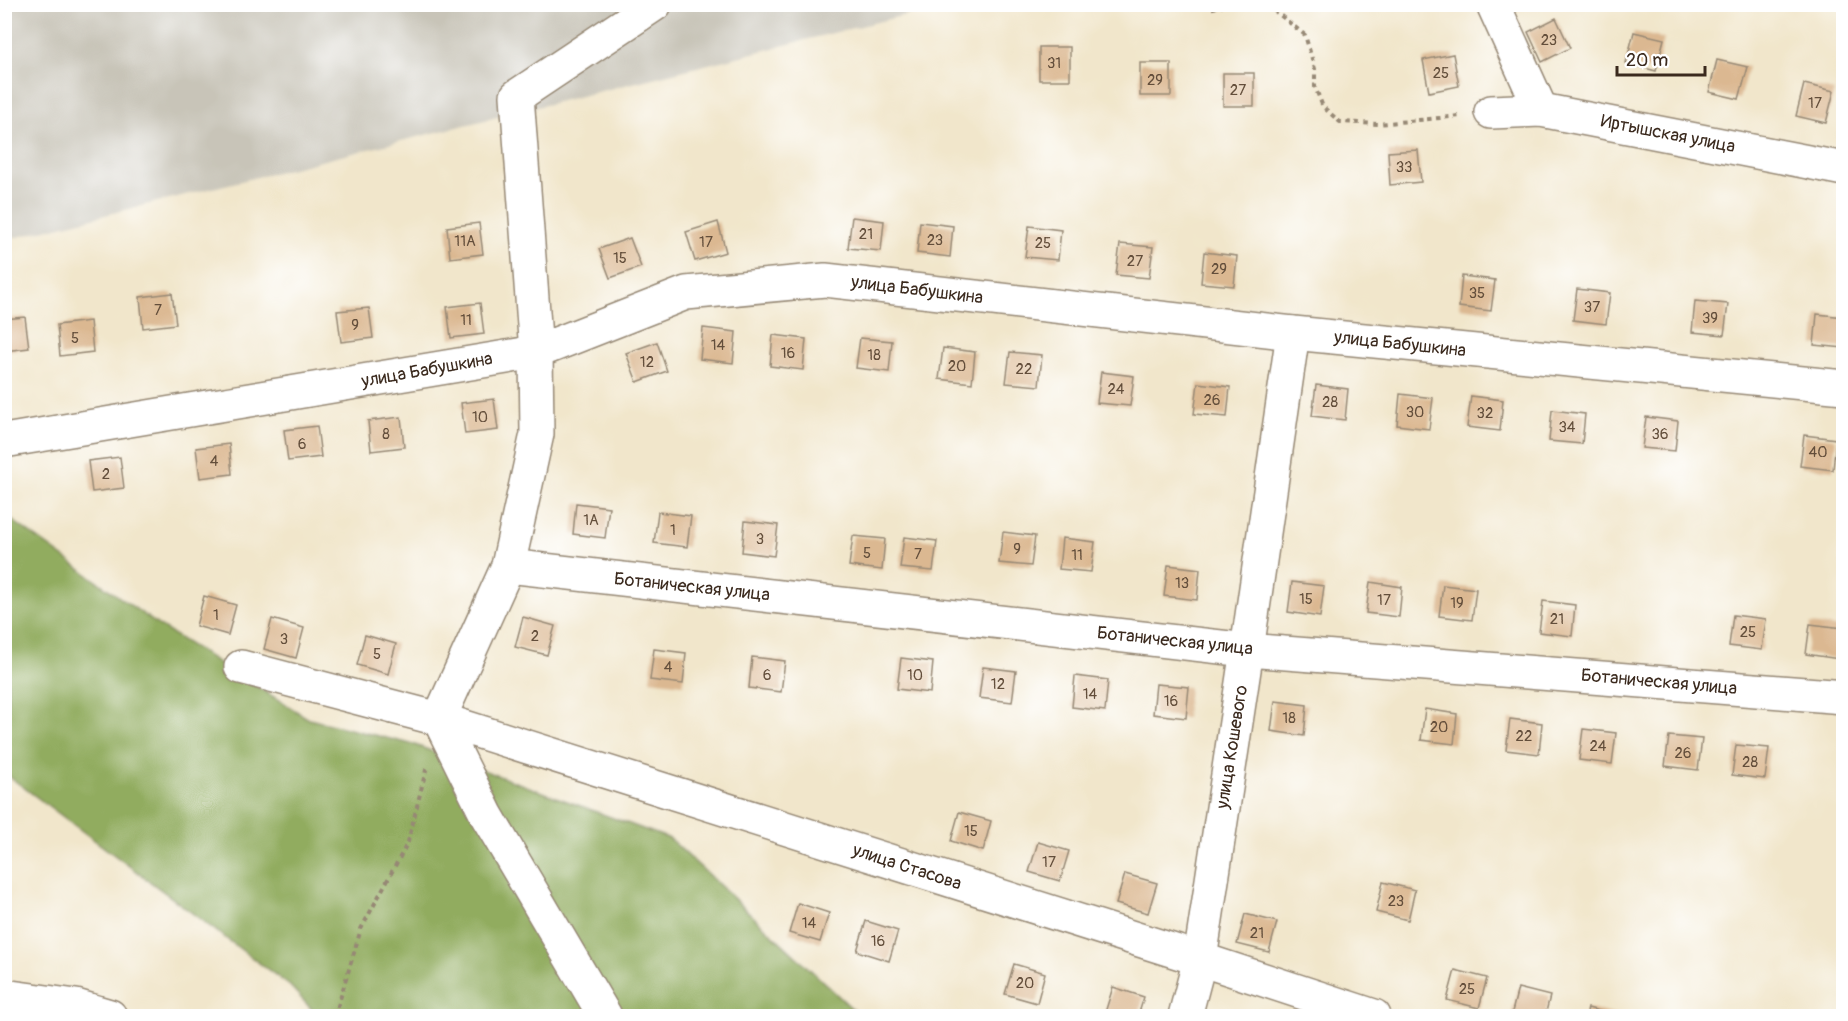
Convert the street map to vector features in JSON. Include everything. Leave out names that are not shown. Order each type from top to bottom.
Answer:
[{"type":"street","points":[[606,1017],[487,816],[439,719],[508,566],[537,434],[536,351],[517,96],[655,4]]},
{"type":"street","points":[[1493,4],[1541,110]]},
{"type":"street","name":"Иртышская улица","points":[[1491,112],[1541,110],[1844,169]]},
{"type":"street","name":"улица Бабушкина","points":[[4,441],[536,351],[686,293],[825,280],[1293,333],[1844,387]]},
{"type":"street","name":"улица Кошевого","points":[[1185,1017],[1200,959],[1293,333]]},
{"type":"street","name":"Ботаническая улица","points":[[508,566],[1247,650],[1844,697]]},
{"type":"street","name":"улица Стасова","points":[[241,667],[439,719],[1200,959],[1374,1017]]},
{"type":"street","points":[[4,996],[76,1006],[110,1017]]},
{"type":"path","points":[[1206,4],[1208,9],[1228,5],[1271,8],[1305,35],[1315,69],[1315,87],[1323,107],[1340,122],[1378,124],[1491,112]]},
{"type":"path","points":[[335,1017],[361,929],[408,842],[428,764]]},
{"type":"shaded area","points":[[5,5],[945,5],[5,240]]},
{"type":"green space","points":[[9,518],[161,627],[309,719],[415,745],[670,839],[860,1016],[318,1016],[290,986],[7,775]]},
{"type":"building","points":[[1556,18],[1570,48],[1542,62],[1528,32]]},
{"type":"building","points":[[1634,32],[1664,39],[1656,71],[1626,63]]},
{"type":"building","points":[[1039,47],[1070,47],[1070,80],[1039,80]]},
{"type":"building","points":[[1453,54],[1459,86],[1429,92],[1423,60]]},
{"type":"building","points":[[1717,60],[1748,67],[1739,99],[1709,92]]},
{"type":"building","points":[[1140,63],[1171,63],[1171,96],[1140,96]]},
{"type":"building","points":[[1223,73],[1254,73],[1254,106],[1223,106]]},
{"type":"building","points":[[1804,84],[1834,91],[1826,123],[1796,116]]},
{"type":"building","points":[[1418,150],[1421,182],[1390,185],[1388,152]]},
{"type":"building","points":[[852,217],[884,221],[881,251],[848,248]]},
{"type":"building","points":[[718,222],[726,252],[695,261],[686,232]]},
{"type":"building","points":[[920,222],[953,226],[950,257],[917,253]]},
{"type":"building","points":[[479,223],[483,254],[450,258],[447,227]]},
{"type":"building","points":[[1029,226],[1061,230],[1058,260],[1025,257]]},
{"type":"building","points":[[630,238],[641,267],[610,278],[599,249]]},
{"type":"building","points":[[1120,244],[1153,247],[1149,278],[1116,275]]},
{"type":"building","points":[[1204,252],[1237,256],[1234,286],[1201,283]]},
{"type":"building","points":[[1462,276],[1495,280],[1491,311],[1459,307]]},
{"type":"building","points":[[1577,289],[1610,293],[1606,324],[1573,320]]},
{"type":"building","points":[[172,293],[176,324],[143,328],[140,297]]},
{"type":"building","points":[[1695,301],[1728,304],[1724,335],[1692,332]]},
{"type":"building","points":[[480,303],[484,334],[451,338],[447,307]]},
{"type":"building","points":[[369,308],[373,338],[341,342],[337,311]]},
{"type":"building","points":[[1817,314],[1844,317],[1844,348],[1814,345]]},
{"type":"building","points":[[25,317],[29,348],[4,351],[4,319]]},
{"type":"building","points":[[90,321],[93,352],[60,356],[57,325]]},
{"type":"building","points":[[703,328],[736,332],[733,363],[700,359]]},
{"type":"building","points":[[773,335],[806,339],[803,370],[770,366]]},
{"type":"building","points":[[860,338],[892,341],[889,372],[856,368]]},
{"type":"building","points":[[657,342],[667,371],[637,382],[626,353]]},
{"type":"building","points":[[943,348],[975,352],[972,383],[939,379]]},
{"type":"building","points":[[1010,352],[1042,355],[1039,386],[1006,383]]},
{"type":"building","points":[[1101,372],[1134,376],[1130,406],[1097,403]]},
{"type":"building","points":[[1198,383],[1230,387],[1227,417],[1194,414]]},
{"type":"building","points":[[1316,385],[1348,389],[1345,420],[1312,416]]},
{"type":"building","points":[[1400,394],[1433,398],[1429,429],[1397,425]]},
{"type":"building","points":[[1471,396],[1503,400],[1500,431],[1467,427]]},
{"type":"building","points":[[494,399],[498,430],[465,434],[461,403]]},
{"type":"building","points":[[1552,410],[1585,414],[1582,444],[1549,441]]},
{"type":"building","points":[[401,417],[404,447],[371,451],[368,421]]},
{"type":"building","points":[[1646,417],[1678,421],[1675,451],[1642,448]]},
{"type":"building","points":[[317,426],[321,457],[288,461],[284,430]]},
{"type":"building","points":[[1804,435],[1836,439],[1833,470],[1800,466]]},
{"type":"building","points":[[229,444],[232,474],[200,478],[196,448]]},
{"type":"building","points":[[120,457],[124,488],[92,492],[88,461]]},
{"type":"building","points":[[576,503],[609,507],[605,538],[573,534]]},
{"type":"building","points":[[658,512],[691,516],[687,547],[654,543]]},
{"type":"building","points":[[745,521],[778,525],[774,556],[742,552]]},
{"type":"building","points":[[1003,532],[1035,536],[1031,566],[999,563]]},
{"type":"building","points":[[853,536],[885,539],[882,570],[849,566]]},
{"type":"building","points":[[904,537],[937,541],[933,571],[900,568]]},
{"type":"building","points":[[1062,538],[1095,542],[1091,572],[1059,569]]},
{"type":"building","points":[[1168,565],[1200,569],[1197,600],[1164,596]]},
{"type":"building","points":[[1292,582],[1324,586],[1320,617],[1288,612]]},
{"type":"building","points":[[1370,582],[1402,587],[1399,617],[1366,613]]},
{"type":"building","points":[[1443,585],[1476,589],[1472,620],[1439,616]]},
{"type":"building","points":[[204,596],[236,605],[228,635],[196,626]]},
{"type":"building","points":[[1543,601],[1575,605],[1572,636],[1539,632]]},
{"type":"building","points":[[1733,615],[1766,619],[1762,650],[1729,646]]},
{"type":"building","points":[[523,617],[555,626],[547,655],[515,647]]},
{"type":"building","points":[[272,619],[304,628],[296,658],[264,649]]},
{"type":"building","points":[[1810,624],[1843,628],[1839,659],[1806,654]]},
{"type":"building","points":[[365,635],[396,644],[388,674],[357,665]]},
{"type":"building","points":[[654,649],[686,653],[683,684],[650,680]]},
{"type":"building","points":[[752,657],[785,661],[781,692],[749,688]]},
{"type":"building","points":[[901,658],[933,662],[930,693],[897,689]]},
{"type":"building","points":[[983,667],[1016,671],[1012,702],[979,698]]},
{"type":"building","points":[[1075,676],[1108,680],[1105,711],[1072,707]]},
{"type":"building","points":[[1156,684],[1189,687],[1186,718],[1153,714]]},
{"type":"building","points":[[1275,701],[1307,705],[1304,736],[1271,731]]},
{"type":"building","points":[[1425,709],[1457,714],[1454,744],[1421,740]]},
{"type":"building","points":[[1510,719],[1542,723],[1539,754],[1506,750]]},
{"type":"building","points":[[1583,729],[1616,733],[1612,764],[1579,760]]},
{"type":"building","points":[[1669,736],[1702,739],[1698,770],[1665,766]]},
{"type":"building","points":[[1736,745],[1769,748],[1765,779],[1732,775]]},
{"type":"building","points":[[959,812],[991,821],[983,851],[951,841]]},
{"type":"building","points":[[1038,842],[1069,851],[1060,881],[1029,872]]},
{"type":"building","points":[[1125,874],[1157,883],[1148,913],[1116,904]]},
{"type":"building","points":[[1383,882],[1415,890],[1408,920],[1376,912]]},
{"type":"building","points":[[798,903],[829,913],[820,942],[789,933]]},
{"type":"building","points":[[1245,914],[1277,922],[1269,952],[1237,944]]},
{"type":"building","points":[[866,921],[898,931],[889,961],[857,951]]},
{"type":"building","points":[[1014,964],[1045,973],[1037,1003],[1005,994]]},
{"type":"building","points":[[1455,970],[1487,978],[1479,1008],[1447,1000]]},
{"type":"building","points":[[1113,987],[1144,997],[1138,1016],[1104,1016]]},
{"type":"building","points":[[1518,988],[1550,996],[1545,1016],[1511,1016]]},
{"type":"building","points":[[1588,1008],[1618,1016],[1586,1016]]}]
